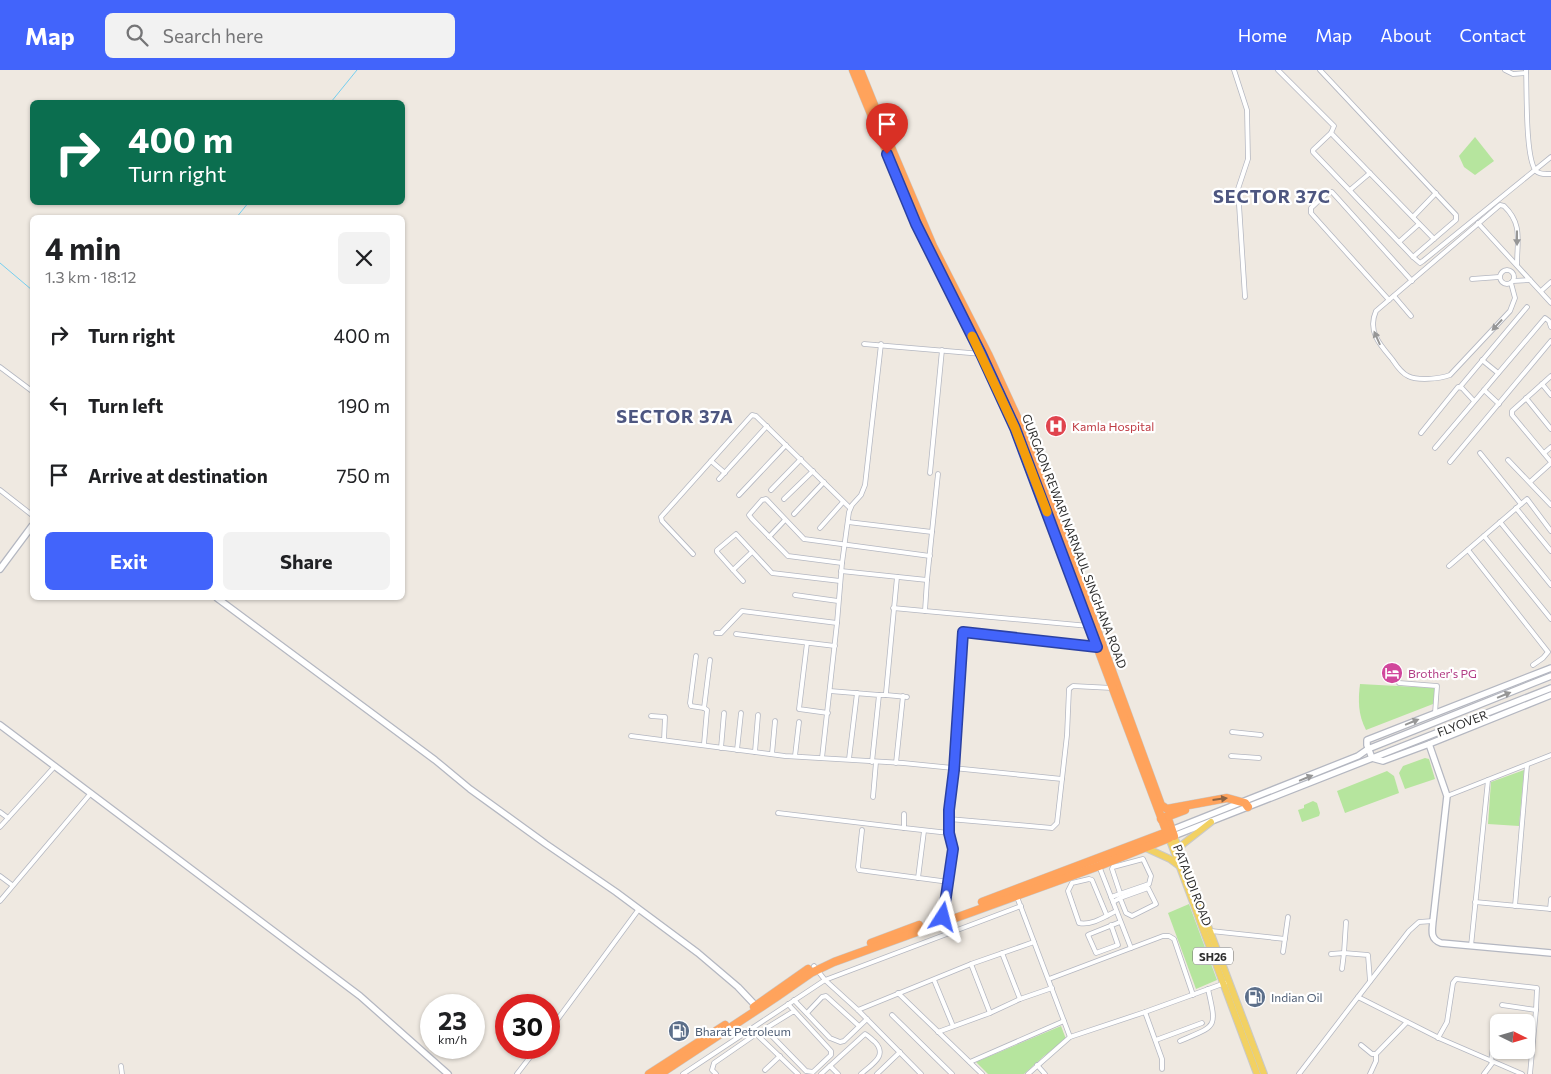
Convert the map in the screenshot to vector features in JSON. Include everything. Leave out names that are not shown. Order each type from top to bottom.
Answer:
[{"type":"highway","points":[[853,70],[868,102]]},
{"type":"highway","name":"GURGAON REWARI NARNAUL SINGHANA ROAD","points":[[860,70],[868,102],[934,246],[1028,441],[1092,626],[1161,805],[1167,809],[1193,805]]},
{"type":"highway","points":[[1092,626],[1097,647],[1112,688],[1171,834]]},
{"type":"highway","points":[[1164,818],[1193,805],[1227,798],[1246,805]]},
{"type":"highway","points":[[878,943],[943,917],[1099,866],[1146,848],[1171,834]]},
{"type":"highway","points":[[660,1074],[832,956],[878,943],[1171,834]]},
{"type":"highway","points":[[649,1074],[771,993],[815,968]]},
{"type":"main road","points":[[1178,850],[1210,822]]},
{"type":"main road","name":"PATAUDI ROAD","points":[[1171,834],[1211,931],[1226,982],[1264,1074]]},
{"type":"main road","name":"SH26","points":[[1171,834],[1179,866],[1226,982],[1257,1074]]},
{"type":"main road","points":[[1146,848],[1170,859],[1179,866]]},
{"type":"street","points":[[1234,70],[1246,110],[1248,160],[1238,189],[1244,297]]},
{"type":"street","points":[[1278,70],[1334,126],[1331,133],[1313,152],[1418,262],[1423,261],[1551,157]]},
{"type":"street","points":[[1320,70],[1457,216],[1456,220],[1413,257]]},
{"type":"street","points":[[1506,70],[1518,74],[1526,71],[1532,163],[1540,173],[1551,174]]},
{"type":"street","points":[[1331,133],[1434,239]]},
{"type":"street","points":[[1350,190],[1370,173]]},
{"type":"street","points":[[1389,300],[1311,213],[1311,208],[1328,193],[1332,192],[1412,281]]},
{"type":"street","points":[[1412,217],[1436,193]]},
{"type":"street","points":[[1500,277],[1502,272],[1508,270],[1515,263],[1517,225],[1516,219],[1504,206],[1500,205],[1376,311],[1373,327],[1376,340],[1406,376],[1420,379],[1445,377],[1454,372],[1510,311],[1515,298],[1512,282],[1513,274],[1508,270]]},
{"type":"street","points":[[1478,223],[1551,303]]},
{"type":"street","points":[[1399,242],[1419,224]]},
{"type":"street","points":[[1500,277],[1503,283],[1507,284],[1530,280]]},
{"type":"street","points":[[1472,279],[1500,277]]},
{"type":"street","points":[[1540,291],[1551,282]]},
{"type":"street","points":[[1394,296],[1412,316]]},
{"type":"street","points":[[1421,433],[1527,307]]},
{"type":"street","points":[[1435,448],[1545,318],[1549,321],[1551,327]]},
{"type":"street","points":[[1450,462],[1551,341]]},
{"type":"street","points":[[864,344],[985,354]]},
{"type":"street","points":[[822,758],[838,623],[838,601],[844,545],[850,508],[861,495],[865,485],[881,344]]},
{"type":"street","points":[[930,473],[942,350]]},
{"type":"street","points":[[1482,360],[1498,374]]},
{"type":"street","points":[[0,367],[30,390]]},
{"type":"street","points":[[1530,482],[1551,462],[1512,414],[1512,411],[1551,376]]},
{"type":"street","points":[[1542,384],[1551,396]]},
{"type":"street","points":[[1460,387],[1474,401]]},
{"type":"street","points":[[1484,390],[1499,404]]},
{"type":"street","points":[[1526,398],[1551,429]]},
{"type":"street","points":[[693,554],[660,519],[752,415],[756,416],[767,426],[850,508]]},
{"type":"street","points":[[719,480],[767,426]]},
{"type":"street","points":[[739,496],[786,445]]},
{"type":"street","points":[[1544,453],[1551,447]]},
{"type":"street","points":[[1480,453],[1521,504]]},
{"type":"street","points":[[771,490],[801,459]]},
{"type":"street","points":[[1508,460],[1551,505]]},
{"type":"street","points":[[711,461],[725,473]]},
{"type":"street","points":[[784,499],[813,471]]},
{"type":"street","points":[[925,611],[938,474]]},
{"type":"street","points":[[794,514],[824,482]]},
{"type":"street","points":[[0,490],[30,513]]},
{"type":"street","points":[[1449,566],[1527,499],[1551,531]]},
{"type":"street","points":[[842,563],[788,556],[749,516],[750,513],[762,500],[766,500],[804,539],[930,556]]},
{"type":"street","points":[[820,528],[843,502]]},
{"type":"street","points":[[1516,508],[1551,551]]},
{"type":"street","points":[[769,537],[785,520]]},
{"type":"street","points":[[848,522],[932,532]]},
{"type":"street","points":[[1500,522],[1551,585]]},
{"type":"street","points":[[0,569],[30,529]]},
{"type":"street","points":[[743,581],[718,554],[717,550],[736,534],[772,573],[840,581]]},
{"type":"street","points":[[1484,536],[1551,619]]},
{"type":"street","points":[[1468,550],[1550,650],[1534,665]]},
{"type":"street","points":[[733,570],[752,552]]},
{"type":"street","points":[[841,571],[927,580]]},
{"type":"street","points":[[886,695],[897,577]]},
{"type":"street","points":[[795,595],[838,601]]},
{"type":"street","points":[[221,600],[435,760],[470,789],[698,953],[738,987],[755,1005]]},
{"type":"street","points":[[893,608],[1092,626]]},
{"type":"street","points":[[716,633],[720,633],[742,611],[838,623]]},
{"type":"street","points":[[943,917],[953,849],[948,819],[954,770],[963,632],[1097,647]]},
{"type":"street","points":[[736,634],[835,646]]},
{"type":"street","points":[[807,643],[798,708],[800,710],[828,713]]},
{"type":"street","points":[[696,656],[690,705],[704,708]]},
{"type":"street","points":[[704,744],[707,710],[704,708],[710,660]]},
{"type":"street","points":[[1551,668],[1367,740],[1368,748],[1372,758],[1383,761],[1551,695]]},
{"type":"street","points":[[1171,834],[1210,822],[1358,756],[1368,748],[1551,676]]},
{"type":"street","points":[[1399,683],[1437,686],[1434,713]]},
{"type":"street","points":[[948,819],[1052,828],[1057,823],[1067,735],[1069,689],[1074,686],[1112,688]]},
{"type":"street","name":"FLYOVER","points":[[1246,805],[1551,688]]},
{"type":"street","points":[[830,691],[905,696],[896,763]]},
{"type":"street","points":[[849,759],[857,693]]},
{"type":"street","points":[[873,797],[879,695]]},
{"type":"street","points":[[721,748],[724,712]]},
{"type":"street","points":[[737,750],[741,713]]},
{"type":"street","points":[[755,752],[758,715]]},
{"type":"street","points":[[651,716],[665,717],[664,740]]},
{"type":"street","points":[[772,754],[775,721]]},
{"type":"street","points":[[795,756],[799,722]]},
{"type":"street","points":[[0,725],[360,996],[448,1074]]},
{"type":"street","points":[[1232,732],[1261,735]]},
{"type":"street","points":[[631,736],[772,754],[896,763],[1062,779]]},
{"type":"street","points":[[1429,744],[1447,796],[1432,933],[1436,941],[1551,953]]},
{"type":"street","points":[[1447,796],[1551,755]]},
{"type":"street","points":[[1231,756],[1259,758]]},
{"type":"street","points":[[1515,906],[1527,764]]},
{"type":"street","points":[[0,828],[56,766]]},
{"type":"street","points":[[1471,946],[1488,780]]},
{"type":"street","points":[[0,901],[91,793]]},
{"type":"street","points":[[1171,834],[1246,805]]},
{"type":"street","points":[[0,812],[8,818]]},
{"type":"street","points":[[778,814],[949,833]]},
{"type":"street","points":[[904,814],[904,828]]},
{"type":"street","points":[[862,830],[859,870],[949,882]]},
{"type":"street","points":[[918,878],[924,831]]},
{"type":"street","points":[[1111,897],[1120,896],[1148,888],[1156,904],[1132,916],[1126,914],[1120,896],[1112,869],[1143,859],[1151,876],[1149,884],[1120,896],[1113,902]]},
{"type":"street","points":[[1099,866],[1131,948]]},
{"type":"street","points":[[0,876],[12,885]]},
{"type":"street","points":[[1107,916],[1092,880],[1089,879],[1072,884],[1068,891],[1080,923],[1087,924],[1107,916],[1116,912]]},
{"type":"street","points":[[1016,892],[1070,1037]]},
{"type":"street","points":[[1475,902],[1550,909],[1551,898]]},
{"type":"street","points":[[683,1074],[825,980],[1021,906]]},
{"type":"street","points":[[560,1016],[639,909]]},
{"type":"street","points":[[1283,952],[1288,917]]},
{"type":"street","points":[[1299,1074],[1414,925],[1420,922],[1433,921]]},
{"type":"street","points":[[1112,925],[1118,945],[1098,953],[1094,952],[1088,935],[1112,925],[1120,922]]},
{"type":"street","points":[[1342,969],[1346,922]]},
{"type":"street","points":[[1211,931],[1285,939]]},
{"type":"street","points":[[1049,979],[1163,936],[1169,936],[1174,939],[1193,995]]},
{"type":"street","points":[[858,1010],[971,964],[1034,942]]},
{"type":"street","points":[[1002,953],[1020,999]]},
{"type":"street","points":[[1331,954],[1368,955],[1370,981]]},
{"type":"street","points":[[971,964],[990,1013]]},
{"type":"street","points":[[815,968],[921,1074]]},
{"type":"street","points":[[1438,1038],[1447,1022],[1453,983],[1456,979],[1536,987],[1538,990],[1530,1074]]},
{"type":"street","points":[[934,980],[953,1026]]},
{"type":"street","points":[[1028,1074],[1070,1037],[1226,982]]},
{"type":"street","points":[[938,1032],[1052,988]]},
{"type":"street","points":[[1180,1041],[1205,1031],[1214,1021],[1208,989]]},
{"type":"street","points":[[898,993],[982,1074]]},
{"type":"street","points":[[807,1013],[822,997],[826,996],[859,1026]]},
{"type":"street","points":[[1358,997],[1438,1038],[1522,1074]]},
{"type":"street","points":[[794,1000],[830,1038],[840,1042],[844,1041],[867,1019]]},
{"type":"street","points":[[788,1004],[832,1051],[831,1055],[813,1072],[806,1071],[768,1032],[770,1026],[794,1011]]},
{"type":"street","points":[[1502,1005],[1536,1010]]},
{"type":"street","points":[[1145,1012],[1162,1059],[1162,1069]]},
{"type":"street","points":[[892,1015],[952,1074]]},
{"type":"street","points":[[970,1062],[1064,1021]]},
{"type":"street","points":[[1370,1074],[1376,1062],[1376,1054],[1407,1022]]},
{"type":"street","points":[[1156,1040],[1202,1023]]},
{"type":"street","points":[[751,1029],[798,1074]]},
{"type":"street","points":[[716,1074],[712,1070],[714,1063],[756,1034]]},
{"type":"street","points":[[824,1073],[863,1035],[867,1035],[880,1047],[881,1052],[879,1057],[861,1074]]},
{"type":"street","points":[[1361,1046],[1372,1054],[1376,1054]]},
{"type":"street","points":[[877,1074],[900,1052]]},
{"type":"street","points":[[765,1070],[780,1056]]},
{"type":"street","points":[[517,1074],[529,1059]]},
{"type":"street","points":[[1484,1074],[1492,1059]]},
{"type":"street","points":[[1037,1065],[1045,1074]]},
{"type":"street","points":[[121,1066],[122,1074]]},
{"type":"street","points":[[830,1066],[838,1074]]},
{"type":"green space","points":[[1475,137],[1494,161],[1475,175],[1464,167],[1459,156]]},
{"type":"green space","points":[[1360,684],[1435,688],[1433,704],[1366,730],[1361,719],[1359,707]]},
{"type":"green space","points":[[1425,758],[1429,759],[1435,779],[1405,789],[1399,773],[1403,766]]},
{"type":"green space","points":[[1524,770],[1519,826],[1488,824],[1491,782]]},
{"type":"green space","points":[[1387,771],[1394,776],[1399,793],[1345,813],[1337,791]]},
{"type":"green space","points":[[1313,801],[1317,803],[1319,816],[1302,822],[1298,810]]},
{"type":"green space","points":[[1189,904],[1217,980],[1196,989],[1168,913]]},
{"type":"green space","points":[[1061,1026],[1066,1039],[1024,1074],[988,1074],[976,1062]]},
{"type":"waterway","points":[[333,100],[357,70]]},
{"type":"waterway","points":[[238,215],[247,205]]},
{"type":"waterway","points":[[0,263],[30,288]]},
{"type":"slow traffic","points":[[972,336],[1015,428],[1047,512]]},
{"type":"place","name":"Kamla Hospital","points":[[1056,426]]},
{"type":"place","name":"Brother's PG","points":[[1392,673]]},
{"type":"place","name":"Indian Oil","points":[[1255,997]]},
{"type":"place","name":"Bharat Petroleum","points":[[679,1031]]},
{"type":"district","name":"SECTOR 37C","points":[[1272,196]]},
{"type":"district","name":"SECTOR 37A","points":[[675,416]]},
{"type":"route","points":[[887,154],[916,224],[981,354],[1015,428],[1097,647],[963,632],[954,770],[949,810],[949,833],[953,849],[943,917]]}]
